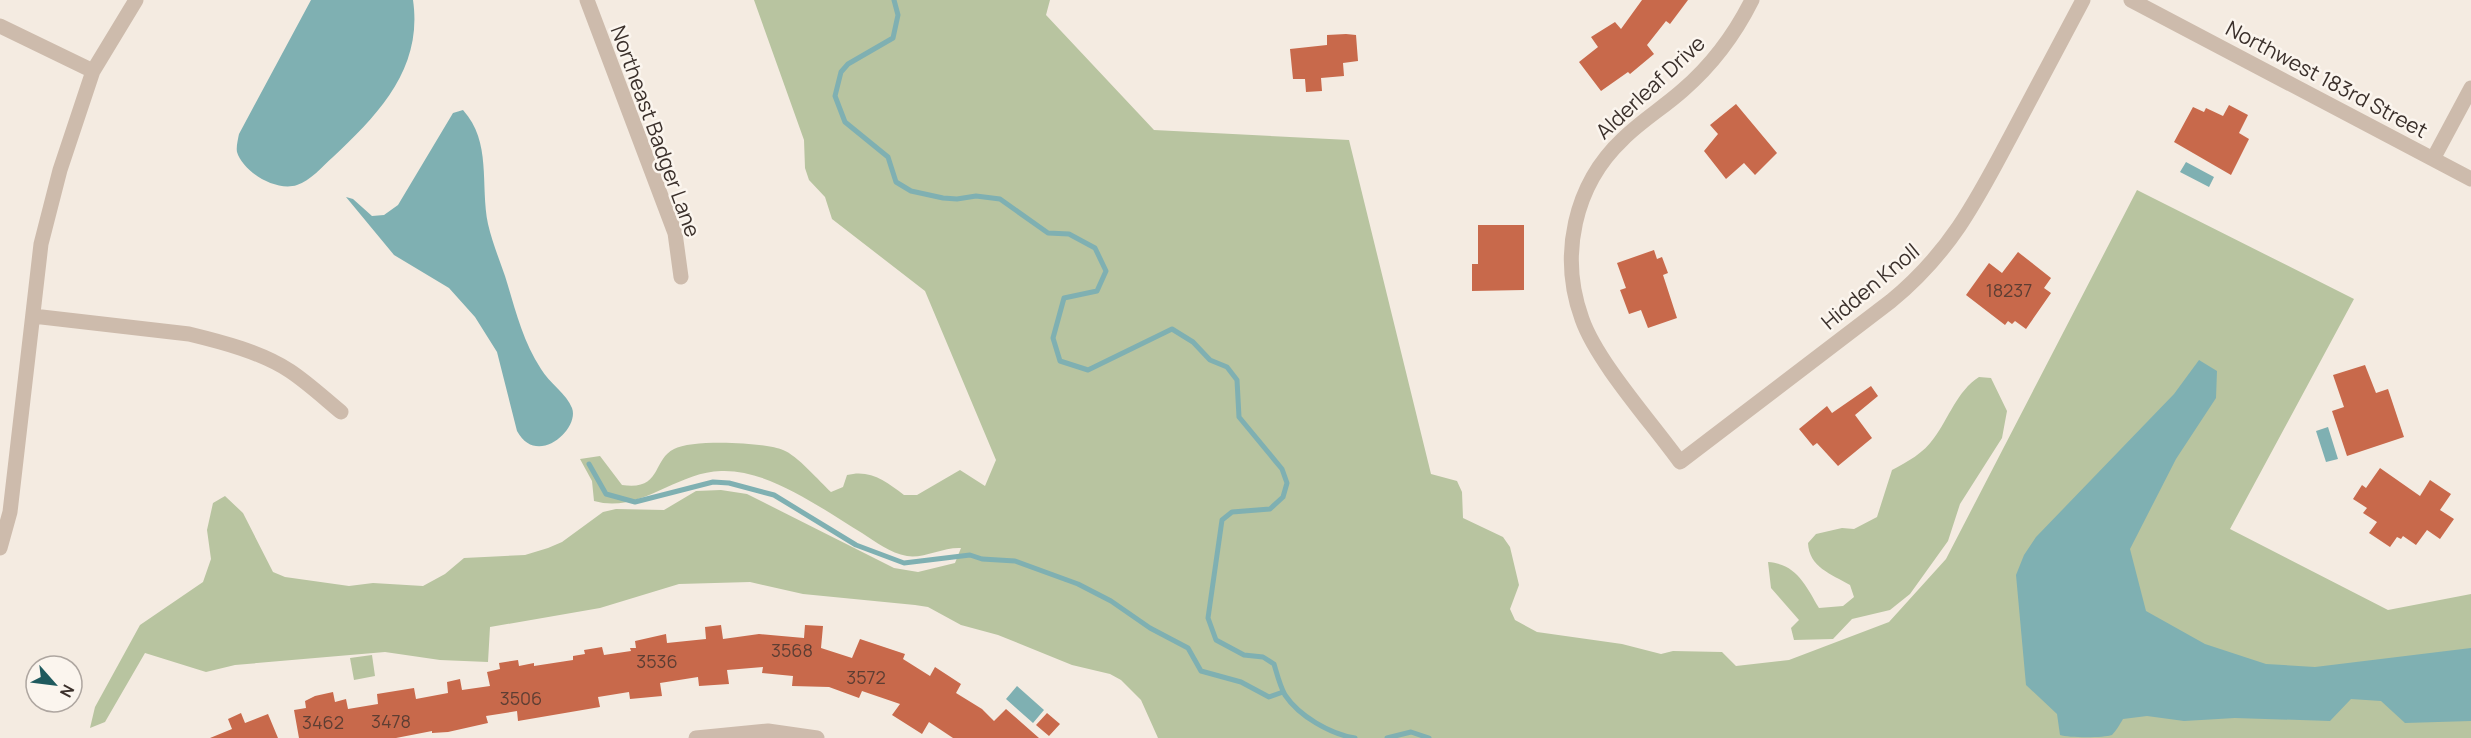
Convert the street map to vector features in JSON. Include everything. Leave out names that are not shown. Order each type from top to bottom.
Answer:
[{"type":"street","points":[[0,548],[10,512],[46,223],[60,170],[93,71],[135,0]]},
{"type":"street","name":"Northeast Badger Lane","points":[[587,0],[675,233],[681,277]]},
{"type":"street","name":"Alderleaf Drive","points":[[1680,462],[1605,361],[1582,321],[1572,285],[1571,245],[1577,215],[1587,185],[1605,158],[1623,138],[1684,89],[1713,60],[1741,22],[1752,0]]},
{"type":"street","name":"Hidden Knoll","points":[[1680,462],[1891,301],[1917,280],[1942,252],[1967,218],[2083,0]]},
{"type":"street","name":"Northwest 183rd Street","points":[[2131,0],[2471,179]]},
{"type":"street","points":[[0,26],[93,71]]},
{"type":"street","points":[[2433,159],[2471,88]]},
{"type":"street","points":[[33,316],[189,334],[219,342],[289,370],[341,412]]},
{"type":"street","points":[[696,738],[768,731],[817,738]]},
{"type":"green space","points":[[754,0],[1050,0],[1046,15],[1154,130],[1349,140],[1431,474],[1457,481],[1462,492],[1463,518],[1503,537],[1510,547],[1519,585],[1510,609],[1515,620],[1537,632],[1622,644],[1661,654],[1673,651],[1722,652],[1736,666],[1789,660],[1889,622],[1946,559],[2137,190],[2354,299],[2230,529],[2388,610],[2471,594],[2471,738],[1158,738],[1141,700],[1121,680],[1110,674],[1072,665],[998,635],[961,625],[928,607],[803,594],[750,582],[679,584],[600,608],[490,627],[488,662],[440,660],[385,652],[235,665],[206,672],[145,653],[105,722],[90,728],[95,707],[140,625],[203,582],[211,559],[207,530],[213,503],[225,496],[243,513],[273,572],[285,577],[349,586],[373,583],[423,586],[445,574],[464,558],[525,555],[548,548],[562,542],[603,512],[616,509],[664,510],[696,491],[721,490],[747,494],[894,568],[918,572],[955,563],[961,548],[920,556],[901,555],[883,547],[794,492],[758,476],[739,472],[705,473],[627,502],[594,501],[592,481],[580,459],[600,456],[622,485],[635,486],[650,479],[662,460],[674,449],[696,444],[760,445],[783,450],[801,463],[831,492],[843,487],[847,475],[855,474],[877,478],[904,495],[917,495],[960,470],[985,486],[996,460],[925,291],[832,219],[825,197],[809,180],[805,168],[804,140]]},
{"type":"green space","points":[[1979,377],[1991,378],[2007,411],[2002,438],[1960,504],[1948,541],[1910,594],[1890,610],[1852,619],[1833,639],[1794,640],[1791,628],[1799,620],[1771,588],[1768,562],[1786,567],[1800,578],[1819,608],[1843,606],[1854,597],[1850,585],[1817,564],[1809,551],[1808,543],[1816,534],[1842,528],[1854,529],[1877,517],[1892,470],[1915,457],[1930,443],[1959,397]]},
{"type":"green space","points":[[372,655],[375,676],[354,680],[350,658]]},
{"type":"water","points":[[311,0],[413,0],[414,25],[411,47],[394,88],[350,141],[307,180],[297,185],[280,186],[261,179],[246,167],[237,152],[237,143],[239,134]]},
{"type":"water","points":[[463,110],[472,122],[482,150],[488,224],[520,324],[534,358],[572,408],[573,417],[570,426],[555,441],[545,446],[535,446],[525,441],[517,431],[497,352],[475,317],[449,288],[394,255],[346,197],[353,199],[372,216],[384,215],[398,205],[453,113]]},
{"type":"water","points":[[2186,162],[2214,177],[2209,187],[2180,172]]},
{"type":"water","points":[[2199,360],[2217,371],[2216,398],[2176,459],[2130,549],[2146,611],[2205,644],[2266,664],[2315,667],[2471,648],[2471,721],[2405,723],[2381,701],[2351,699],[2330,721],[2235,718],[2184,721],[2147,716],[2123,719],[2112,735],[2108,736],[2060,735],[2057,714],[2026,685],[2016,575],[2024,555],[2036,537],[2174,394]]},
{"type":"water","points":[[2328,427],[2338,459],[2326,462],[2316,431]]},
{"type":"water","points":[[1017,686],[1044,710],[1033,723],[1006,699]]},
{"type":"building","points":[[1642,0],[1688,0],[1670,24],[1666,21],[1647,45],[1654,54],[1630,74],[1628,72],[1601,91],[1579,62],[1598,47],[1591,37],[1615,22],[1621,29]]},
{"type":"building","points":[[1327,35],[1356,35],[1358,61],[1343,63],[1344,76],[1321,78],[1322,91],[1306,92],[1305,79],[1293,79],[1290,49],[1327,45]]},
{"type":"building","points":[[1736,104],[1777,153],[1755,175],[1744,163],[1726,179],[1704,151],[1718,134],[1710,125]]},
{"type":"building","points":[[2229,105],[2248,115],[2239,133],[2249,139],[2231,175],[2174,142],[2193,107],[2204,112],[2206,108],[2223,116]]},
{"type":"building","points":[[1478,225],[1524,225],[1524,290],[1472,291],[1472,264],[1478,264]]},
{"type":"building","points":[[1654,250],[1657,259],[1662,257],[1668,273],[1663,275],[1677,318],[1648,328],[1641,310],[1629,314],[1620,290],[1626,288],[1617,263]]},
{"type":"building","points":[[2018,252],[2051,278],[2044,288],[2051,293],[2026,329],[2015,321],[2012,324],[2008,321],[2005,325],[1966,295],[1989,263],[2002,273]]},
{"type":"building","points":[[2365,365],[2376,393],[2388,389],[2404,437],[2347,456],[2332,411],[2344,407],[2333,375]]},
{"type":"building","points":[[1871,386],[1878,396],[1855,415],[1872,438],[1838,466],[1817,443],[1813,446],[1799,429],[1827,406],[1832,413]]},
{"type":"building","points":[[2380,468],[2420,496],[2430,480],[2451,494],[2440,510],[2454,519],[2440,539],[2427,530],[2416,545],[2403,536],[2401,539],[2397,537],[2390,547],[2369,533],[2377,522],[2363,513],[2367,508],[2353,499],[2362,485],[2366,488]]},
{"type":"building","points":[[721,625],[723,639],[759,634],[804,638],[805,625],[823,626],[821,648],[852,658],[860,639],[905,654],[903,659],[930,676],[935,667],[961,684],[956,693],[982,709],[994,721],[1006,709],[1039,738],[953,738],[929,722],[922,734],[892,715],[900,704],[862,691],[859,698],[829,687],[792,686],[793,676],[762,673],[763,667],[727,670],[729,684],[699,686],[698,677],[660,683],[662,696],[630,699],[629,692],[598,697],[600,707],[518,721],[517,711],[486,716],[488,723],[448,732],[432,733],[432,731],[396,738],[299,738],[294,710],[306,708],[305,701],[315,696],[333,692],[335,702],[346,699],[348,709],[378,704],[377,694],[414,688],[416,699],[448,693],[447,682],[460,679],[462,690],[490,686],[487,672],[500,669],[499,663],[518,660],[519,666],[534,663],[534,666],[573,660],[573,656],[585,654],[584,650],[602,647],[604,655],[631,651],[630,648],[636,648],[635,641],[666,634],[667,643],[706,639],[705,627]]},
{"type":"building","points":[[241,713],[245,723],[268,714],[278,738],[210,738],[232,729],[228,719]]},
{"type":"building","points":[[1047,713],[1060,724],[1049,736],[1036,725]]},
{"type":"waterway","points":[[894,0],[898,15],[893,38],[848,64],[841,72],[835,96],[845,122],[888,157],[896,182],[911,191],[943,198],[957,199],[976,196],[1000,199],[1048,233],[1069,234],[1095,248],[1106,271],[1097,291],[1064,298],[1053,338],[1060,361],[1088,370],[1172,329],[1193,342],[1210,360],[1227,367],[1237,380],[1239,417],[1282,469],[1287,483],[1283,497],[1270,509],[1232,512],[1222,520],[1208,618],[1216,640],[1244,655],[1263,657],[1274,664],[1285,695],[1298,710],[1335,733],[1355,738]]},
{"type":"waterway","points":[[589,464],[606,494],[635,502],[713,482],[729,483],[774,495],[856,545],[904,563],[970,555],[982,559],[1015,561],[1078,584],[1111,601],[1150,628],[1188,648],[1201,671],[1241,682],[1269,697],[1283,692]]},
{"type":"waterway","points":[[1387,738],[1411,732],[1429,738]]}]
